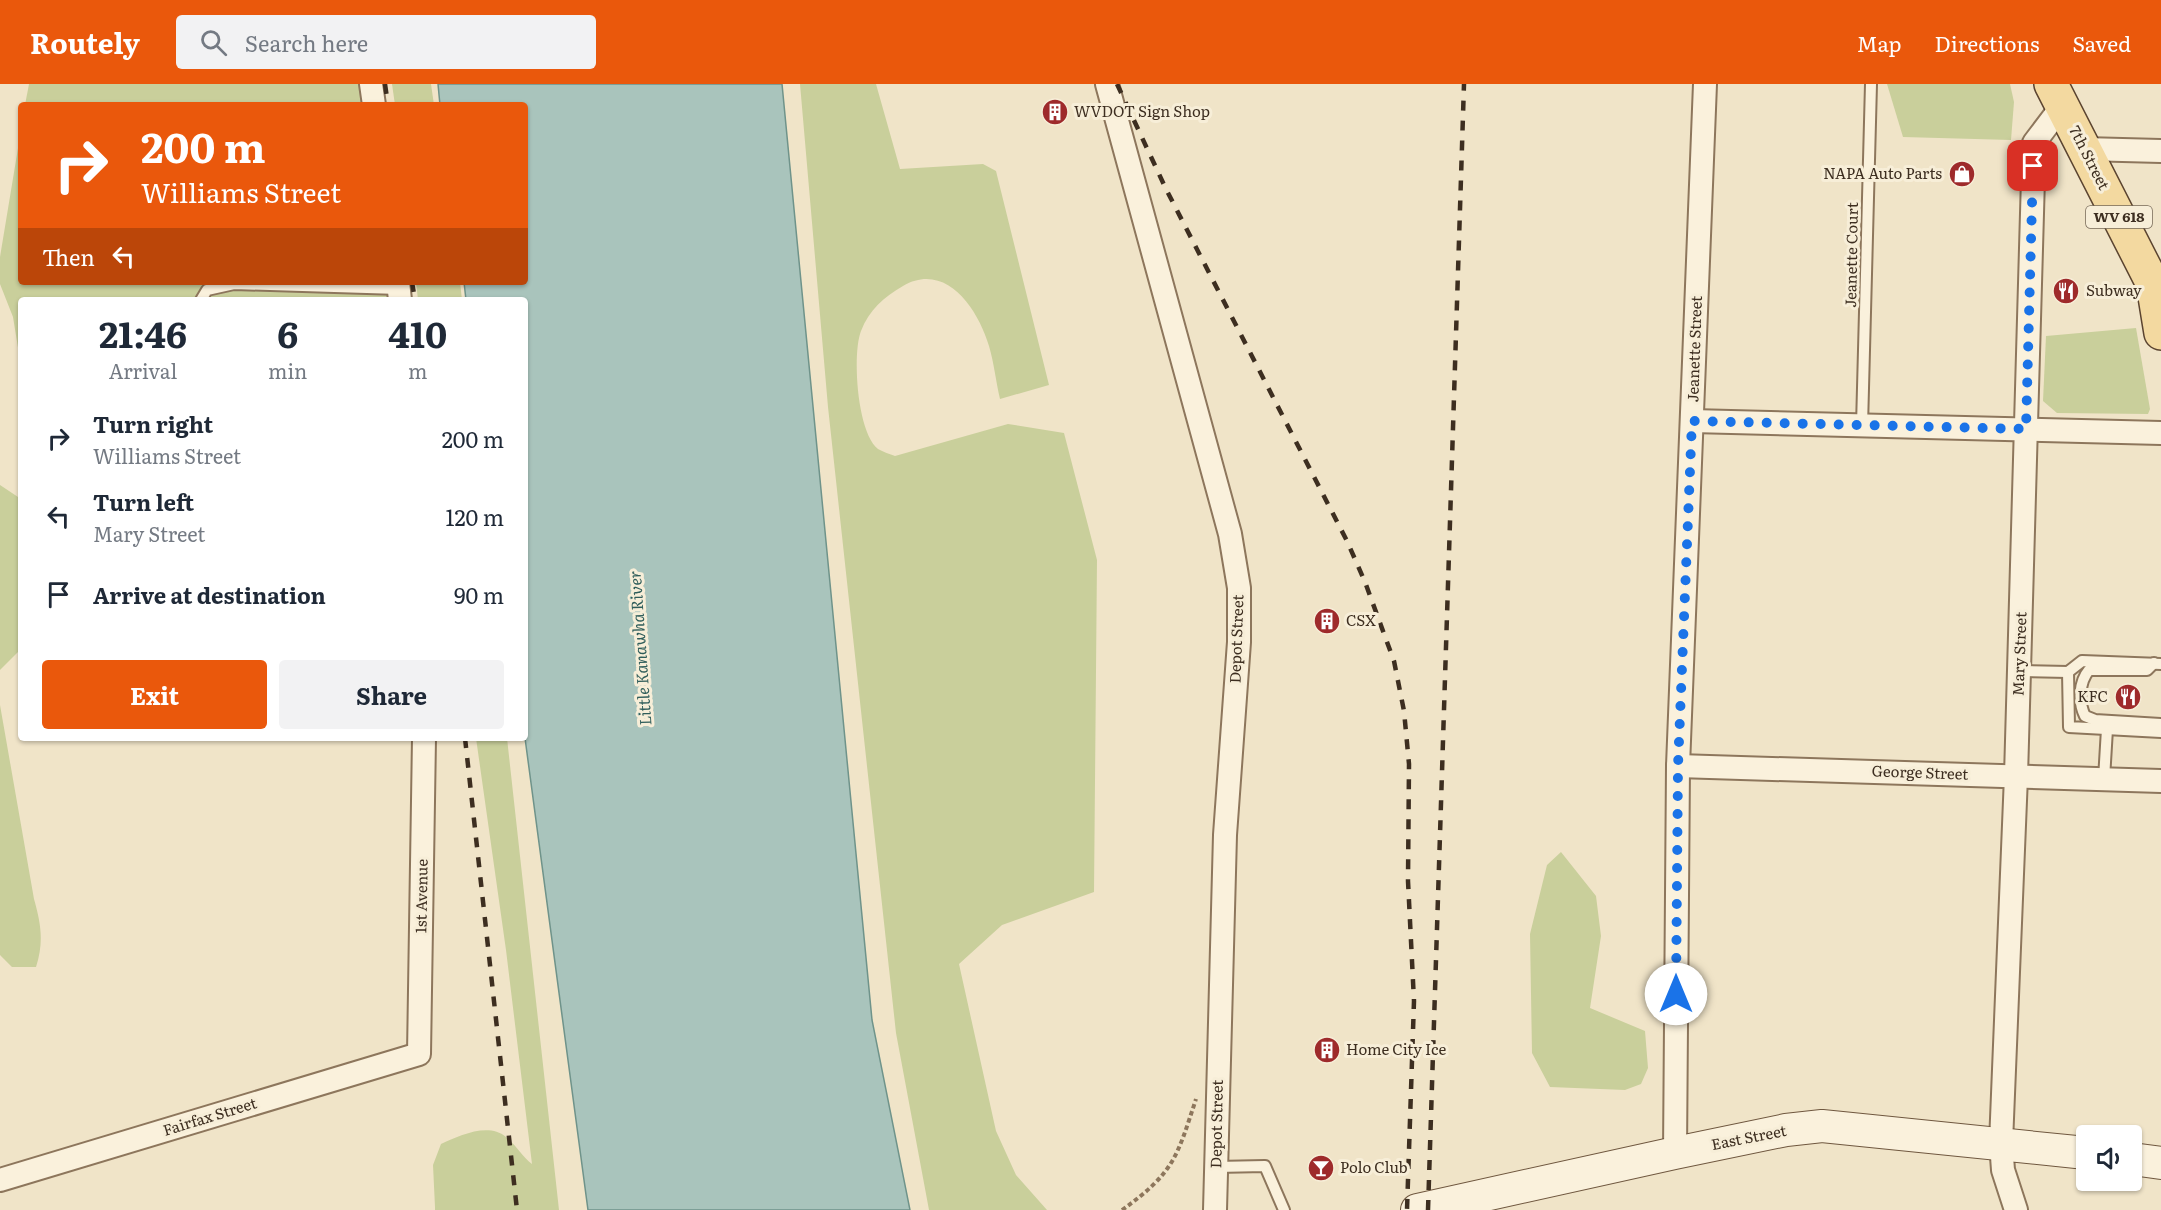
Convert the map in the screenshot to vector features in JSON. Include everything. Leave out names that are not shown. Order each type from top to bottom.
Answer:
[{"type":"main road","name":"7th Street","points":[[2056,95],[2157,284],[2161,333]]},
{"type":"main road","name":"East Street","points":[[1417,1210],[1675,1153],[1786,1130],[1822,1126],[2001,1143],[2076,1153]]},
{"type":"main road","points":[[2142,1160],[2161,1163]]},
{"type":"street","points":[[371,84],[374,102]]},
{"type":"street","name":"Depot Street","points":[[1107,84],[1230,534],[1239,588],[1239,642],[1225,835],[1215,1210]]},
{"type":"street","name":"Jeanette Street","points":[[1675,1153],[1678,766],[1705,84]]},
{"type":"street","name":"Mary Street","points":[[2016,1210],[2003,1170],[2001,1143],[2016,776],[2034,143],[2056,95]]},
{"type":"street","points":[[2084,149],[2161,151]]},
{"type":"street","points":[[1692,421],[2161,433]]},
{"type":"street","name":"1st Avenue","points":[[419,1054],[424,741]]},
{"type":"street","name":"George Street","points":[[1678,766],[2161,781]]},
{"type":"street","name":"Fairfax Street","points":[[0,1180],[419,1054]]},
{"type":"lane","name":"Jeanette Court","points":[[1862,426],[1871,84]]},
{"type":"lane","points":[[203,297],[207,290],[230,285]]},
{"type":"lane","points":[[262,285],[399,290]]},
{"type":"lane","points":[[2019,671],[2068,672],[2082,661],[2157,663]]},
{"type":"lane","points":[[2157,663],[2147,670],[2089,670],[2082,679],[2082,708],[2085,716],[2095,720],[2161,724]]},
{"type":"lane","points":[[2068,672],[2068,728],[2161,732]]},
{"type":"lane","points":[[2104,779],[2108,729]]},
{"type":"lane","points":[[1216,1167],[1265,1166],[1284,1210]]},
{"type":"path","points":[[1122,1210],[1140,1197],[1170,1167],[1179,1153],[1197,1097]]},
{"type":"green space","points":[[29,84],[362,84],[365,102],[26,102]]},
{"type":"green space","points":[[392,84],[431,84],[434,102],[395,102]]},
{"type":"green space","points":[[800,84],[876,84],[900,169],[983,164],[996,171],[1049,385],[1000,399],[989,346],[968,304],[946,284],[933,280],[919,280],[903,286],[883,300],[868,317],[861,331],[857,357],[858,393],[865,427],[871,440],[878,449],[895,456],[1008,424],[1064,433],[1097,560],[1094,892],[1002,925],[959,964],[996,1131],[1016,1175],[1047,1210],[929,1210],[896,1033],[828,407]]},
{"type":"green space","points":[[1887,84],[2010,84],[2014,102],[2011,140],[1903,137]]},
{"type":"green space","points":[[18,148],[18,285],[390,285],[392,297],[18,297],[18,348],[13,317],[0,284],[0,257]]},
{"type":"green space","points":[[416,285],[460,285],[462,297],[418,297]]},
{"type":"green space","points":[[2136,328],[2150,409],[2148,414],[2057,413],[2043,401],[2046,336]]},
{"type":"green space","points":[[0,485],[18,497],[18,652],[0,670]]},
{"type":"green space","points":[[0,705],[40,925],[41,941],[36,967],[12,967],[0,955]]},
{"type":"green space","points":[[476,741],[507,741],[559,1210],[435,1210],[433,1165],[441,1144],[474,1132],[491,1131],[506,1137],[532,1164],[506,950]]},
{"type":"green space","points":[[1561,852],[1596,896],[1601,936],[1590,1008],[1645,1031],[1648,1068],[1641,1084],[1625,1090],[1550,1087],[1532,1053],[1530,934],[1547,865]]},
{"type":"water","name":"Little Kanawha River","points":[[438,84],[782,84],[872,1020],[910,1210],[588,1210],[525,741],[528,741],[528,297],[466,297],[464,285],[528,285],[528,102],[440,102]]},
{"type":"railway","points":[[385,84],[388,102]]},
{"type":"railway","points":[[1117,84],[1166,189],[1347,541],[1365,582],[1394,661],[1404,711],[1409,764],[1408,881],[1414,1001],[1407,1210]]},
{"type":"railway","points":[[1428,1210],[1464,84]]},
{"type":"railway","points":[[412,285],[414,297]]},
{"type":"railway","points":[[465,741],[517,1210]]},
{"type":"place","name":"WVDOT Sign Shop","points":[[1055,112]]},
{"type":"place","name":"NAPA Auto Parts","points":[[1962,174]]},
{"type":"place","name":"Subway","points":[[2066,291]]},
{"type":"place","name":"CSX","points":[[1327,621]]},
{"type":"place","name":"KFC","points":[[2128,697]]},
{"type":"place","name":"Home City Ice","points":[[1327,1050]]},
{"type":"place","name":"Polo Club","points":[[1321,1168]]},
{"type":"route","points":[[1676,994],[1678,766],[1692,421],[2026,429],[2033,166]]}]
